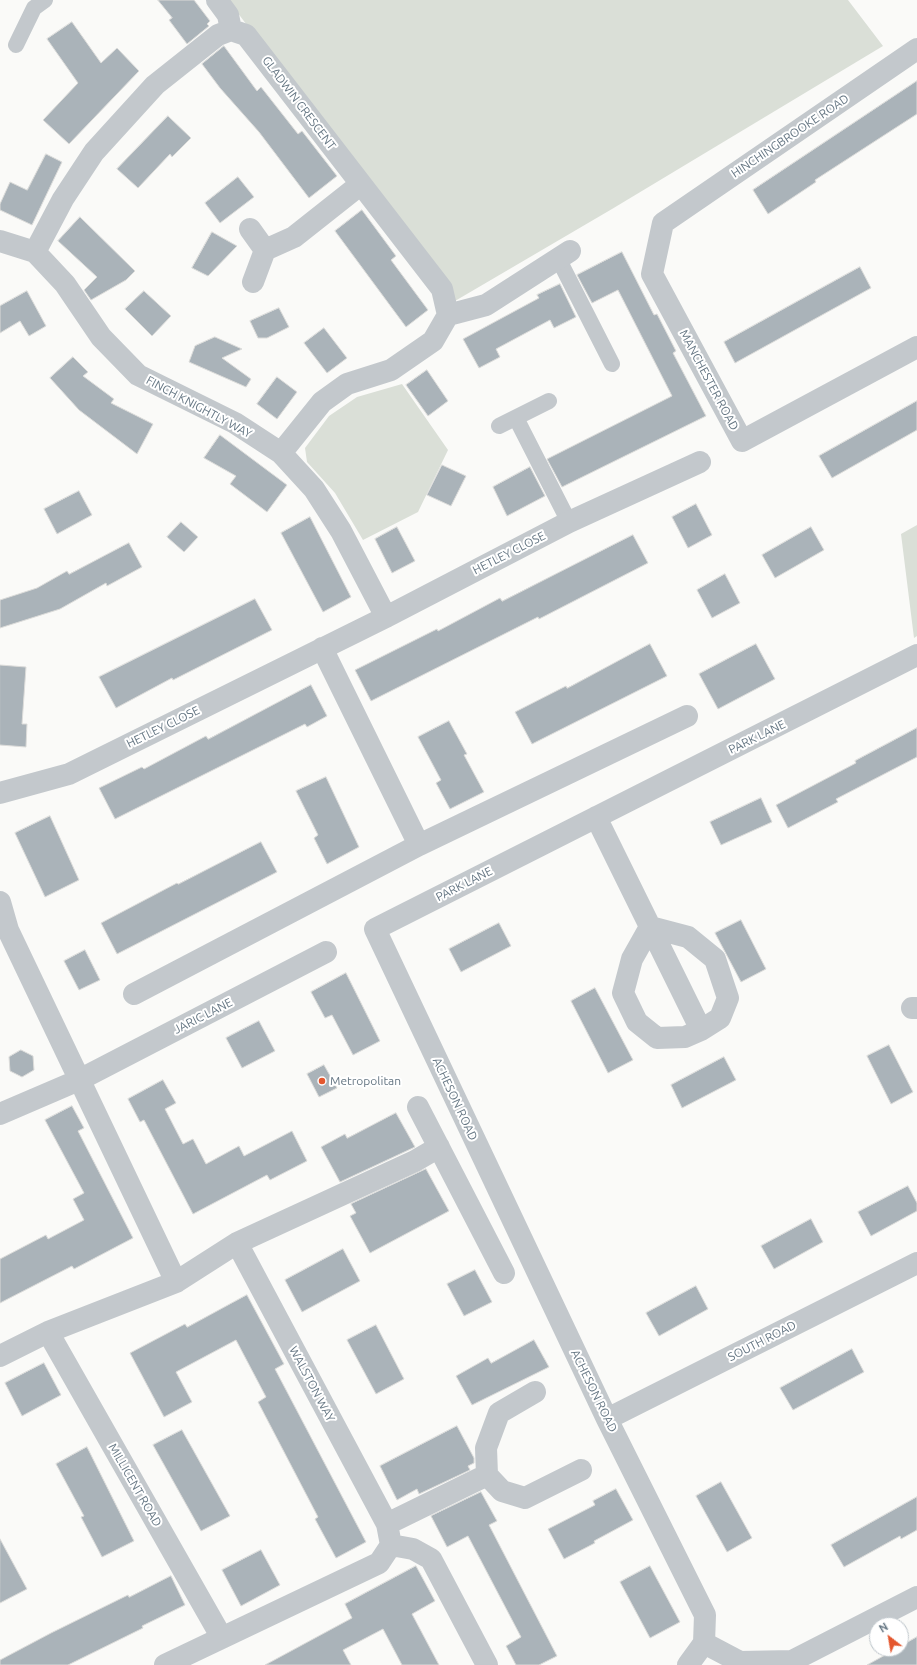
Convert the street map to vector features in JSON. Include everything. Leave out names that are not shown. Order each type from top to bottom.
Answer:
[{"type":"street","points":[[0,242],[36,252],[63,199],[94,152],[155,86],[218,35],[232,30],[228,15],[217,0]]},
{"type":"street","name":"GLADWIN CRESCENT","points":[[232,30],[246,35],[442,289],[448,314]]},
{"type":"street","name":"HINCHINGBROOKE ROAD","points":[[663,224],[917,49]]},
{"type":"street","points":[[253,282],[265,250],[294,237],[361,184]]},
{"type":"street","name":"MANCHESTER ROAD","points":[[663,224],[652,274],[742,441],[917,347]]},
{"type":"street","points":[[250,229],[265,250]]},
{"type":"street","name":"FINCH KNIGHTLY WAY","points":[[36,252],[65,284],[101,337],[138,375],[235,423],[280,453],[314,489],[341,531],[386,617]]},
{"type":"street","points":[[280,453],[322,402],[347,384],[391,370],[433,341],[448,314],[486,305],[564,255]]},
{"type":"street","name":"HETLEY CLOSE","points":[[0,793],[69,774],[386,617],[569,522],[700,462]]},
{"type":"street","points":[[322,648],[419,845]]},
{"type":"street","name":"PARK LANE","points":[[375,929],[917,655]]},
{"type":"street","points":[[134,994],[419,845],[687,716]]},
{"type":"street","points":[[596,817],[701,1030]]},
{"type":"street","points":[[0,902],[4,931],[79,1080],[176,1282]]},
{"type":"street","points":[[650,927],[688,937],[715,960],[728,998],[720,1018],[701,1030],[685,1037],[657,1038],[637,1022],[623,993],[632,959],[650,927]]},
{"type":"street","name":"ACHESON ROAD","points":[[375,929],[607,1419],[705,1615],[704,1643]]},
{"type":"street","name":"JARIC LANE","points":[[0,1114],[79,1080],[326,952]]},
{"type":"street","points":[[418,1107],[504,1273]]},
{"type":"street","points":[[0,1356],[48,1332],[176,1282],[237,1243],[415,1161],[439,1147]]},
{"type":"street","name":"WALSTON WAY","points":[[237,1243],[389,1534]]},
{"type":"street","name":"SOUTH ROAD","points":[[607,1419],[917,1263]]},
{"type":"street","name":"MILLICENT ROAD","points":[[48,1332],[222,1638]]},
{"type":"street","points":[[534,1392],[499,1413],[486,1448],[487,1475],[502,1491],[525,1498],[581,1470]]},
{"type":"street","points":[[165,1665],[378,1563],[389,1534],[487,1475]]},
{"type":"street","points":[[389,1534],[431,1559],[487,1665]]},
{"type":"street","points":[[688,1665],[704,1643],[740,1662],[792,1661],[917,1597]]},
{"type":"lane","points":[[16,45],[34,8],[45,0]]},
{"type":"lane","points":[[564,255],[573,284],[612,364]]},
{"type":"lane","points":[[499,426],[550,401]]},
{"type":"lane","points":[[516,418],[569,522]]},
{"type":"shaded area","points":[[228,0],[848,0],[883,46],[612,209],[455,301]]},
{"type":"shaded area","points":[[402,384],[448,450],[418,512],[363,540],[335,493],[307,462],[305,448],[329,416],[357,397]]},
{"type":"shaded area","points":[[917,525],[917,636],[914,638],[901,534]]},
{"type":"building","points":[[158,0],[194,0],[210,21],[207,24],[209,26],[187,44],[169,20],[172,18]]},
{"type":"building","points":[[72,22],[101,63],[117,48],[139,71],[69,144],[43,120],[78,83],[47,39]]},
{"type":"building","points":[[224,46],[257,91],[261,87],[298,134],[302,131],[337,176],[309,198],[259,132],[220,88],[202,64]]},
{"type":"building","points":[[917,81],[917,114],[815,180],[816,182],[768,214],[753,190]]},
{"type":"building","points":[[168,116],[191,138],[172,157],[170,154],[138,188],[117,169]]},
{"type":"building","points":[[46,154],[62,162],[32,225],[0,210],[0,204],[10,182],[27,190]]},
{"type":"building","points":[[238,177],[254,197],[220,223],[205,203]]},
{"type":"building","points":[[362,210],[396,256],[391,260],[428,310],[406,327],[335,231]]},
{"type":"building","points":[[80,217],[135,271],[126,280],[91,300],[84,290],[97,277],[58,241]]},
{"type":"building","points":[[212,232],[237,246],[208,276],[192,268]]},
{"type":"building","points":[[622,252],[654,315],[657,314],[676,351],[673,353],[706,416],[562,487],[547,459],[672,396],[618,290],[592,303],[577,275]]},
{"type":"building","points":[[860,267],[871,288],[735,363],[724,342]]},
{"type":"building","points":[[560,284],[576,317],[554,328],[550,320],[496,349],[500,357],[479,368],[463,339],[539,298],[537,295]]},
{"type":"building","points":[[27,291],[46,326],[29,336],[20,321],[0,333],[0,306]]},
{"type":"building","points":[[144,291],[171,316],[152,336],[125,309]]},
{"type":"building","points":[[279,308],[289,327],[267,338],[258,338],[250,321]]},
{"type":"building","points":[[324,328],[347,358],[327,373],[304,343]]},
{"type":"building","points":[[215,337],[242,349],[222,358],[251,379],[246,387],[189,362],[195,346]]},
{"type":"building","points":[[73,357],[88,372],[83,376],[114,399],[111,403],[153,424],[137,454],[79,410],[50,378]]},
{"type":"building","points":[[427,370],[448,401],[428,416],[406,385]]},
{"type":"building","points":[[277,377],[297,392],[277,419],[257,404]]},
{"type":"building","points":[[917,401],[917,430],[832,478],[819,456]]},
{"type":"building","points":[[220,435],[287,485],[267,512],[230,484],[236,476],[204,458]]},
{"type":"building","points":[[442,465],[466,476],[451,506],[427,495]]},
{"type":"building","points":[[530,467],[545,496],[507,516],[493,487]]},
{"type":"building","points":[[79,491],[92,515],[57,534],[44,509]]},
{"type":"building","points":[[696,504],[712,535],[688,548],[672,517]]},
{"type":"building","points":[[310,517],[351,597],[323,612],[281,533]]},
{"type":"building","points":[[181,522],[198,537],[184,552],[167,537]]},
{"type":"building","points":[[397,527],[415,561],[392,573],[375,539]]},
{"type":"building","points":[[811,527],[824,550],[775,578],[762,555]]},
{"type":"building","points":[[633,535],[648,563],[539,619],[538,617],[371,701],[355,670],[437,629],[438,631],[500,598],[502,601]]},
{"type":"building","points":[[129,543],[142,567],[107,586],[106,583],[60,609],[0,628],[0,600],[37,588],[67,571],[69,574]]},
{"type":"building","points":[[725,574],[740,603],[712,618],[697,590]]},
{"type":"building","points":[[255,599],[272,630],[173,680],[172,678],[116,708],[99,677]]},
{"type":"building","points":[[650,644],[667,676],[532,744],[515,712],[566,686],[567,688]]},
{"type":"building","points":[[756,644],[775,679],[718,709],[699,674]]},
{"type":"building","points":[[0,665],[26,667],[22,724],[27,724],[26,747],[0,745]]},
{"type":"building","points":[[311,685],[327,716],[307,727],[305,724],[115,819],[99,788],[142,767],[144,769],[206,736],[208,739]]},
{"type":"building","points":[[449,721],[467,754],[464,755],[484,792],[450,809],[436,783],[441,780],[418,737]]},
{"type":"building","points":[[917,728],[917,757],[836,799],[838,802],[788,828],[776,805],[856,763],[855,761]]},
{"type":"building","points":[[326,777],[359,847],[327,864],[314,838],[318,835],[296,791]]},
{"type":"building","points":[[761,798],[772,822],[721,845],[710,822]]},
{"type":"building","points":[[50,816],[79,880],[45,897],[15,833]]},
{"type":"building","points":[[261,842],[277,872],[117,954],[101,923],[177,883],[178,884]]},
{"type":"building","points":[[741,920],[766,969],[741,982],[715,933]]},
{"type":"building","points":[[499,923],[511,946],[461,972],[449,949]]},
{"type":"building","points":[[85,950],[100,980],[79,990],[64,961]]},
{"type":"building","points":[[346,973],[380,1041],[353,1055],[332,1015],[325,1018],[311,992]]},
{"type":"building","points":[[595,988],[633,1060],[608,1073],[571,1001]]},
{"type":"building","points":[[259,1021],[275,1051],[242,1068],[226,1038]]},
{"type":"building","points":[[889,1045],[913,1092],[891,1104],[867,1056]]},
{"type":"building","points":[[21,1050],[33,1056],[34,1070],[22,1077],[10,1071],[9,1057]]},
{"type":"building","points":[[724,1057],[736,1080],[682,1108],[671,1085]]},
{"type":"building","name":"Metropolitan","points":[[324,1065],[337,1088],[319,1097],[307,1074]]},
{"type":"building","points":[[163,1080],[176,1103],[165,1109],[183,1144],[193,1139],[206,1164],[239,1146],[244,1156],[292,1131],[307,1161],[270,1180],[267,1175],[193,1214],[144,1120],[140,1122],[128,1099]]},
{"type":"building","points":[[72,1106],[84,1128],[78,1131],[133,1238],[74,1269],[72,1266],[0,1303],[0,1259],[46,1235],[48,1239],[84,1220],[73,1199],[84,1193],[45,1120]]},
{"type":"building","points":[[396,1113],[415,1147],[340,1182],[321,1147],[345,1134],[347,1138]]},
{"type":"building","points":[[426,1169],[449,1211],[370,1253],[350,1216],[356,1213],[351,1204]]},
{"type":"building","points":[[908,1186],[917,1203],[917,1211],[871,1236],[858,1212]]},
{"type":"building","points":[[811,1219],[823,1242],[774,1269],[761,1246]]},
{"type":"building","points":[[343,1249],[360,1281],[302,1312],[285,1280]]},
{"type":"building","points":[[475,1270],[492,1302],[464,1316],[447,1284]]},
{"type":"building","points":[[696,1286],[708,1309],[659,1336],[646,1313]]},
{"type":"building","points":[[247,1295],[284,1364],[275,1369],[366,1542],[336,1558],[315,1519],[318,1517],[258,1402],[266,1397],[236,1340],[176,1372],[192,1402],[164,1417],[130,1353],[185,1324],[187,1327]]},
{"type":"building","points":[[376,1325],[404,1379],[376,1394],[347,1340]]},
{"type":"building","points":[[534,1340],[549,1367],[472,1405],[456,1376],[488,1358],[491,1363]]},
{"type":"building","points":[[852,1349],[864,1372],[793,1410],[780,1388]]},
{"type":"building","points":[[44,1363],[61,1395],[22,1416],[5,1383]]},
{"type":"building","points":[[457,1426],[474,1458],[474,1463],[468,1466],[470,1470],[419,1494],[417,1489],[397,1500],[380,1466]]},
{"type":"building","points":[[182,1430],[230,1516],[201,1531],[153,1445]]},
{"type":"building","points":[[87,1447],[134,1541],[102,1557],[81,1517],[84,1516],[56,1464]]},
{"type":"building","points":[[721,1482],[752,1538],[727,1552],[696,1496]]},
{"type":"building","points":[[616,1489],[633,1520],[594,1541],[595,1543],[564,1559],[548,1529],[595,1505],[593,1501]]},
{"type":"building","points":[[481,1492],[497,1521],[489,1525],[557,1656],[539,1665],[516,1665],[506,1646],[521,1637],[468,1536],[447,1547],[431,1516]]},
{"type":"building","points":[[917,1497],[917,1530],[901,1539],[900,1536],[844,1567],[831,1545]]},
{"type":"building","points":[[0,1539],[27,1589],[0,1603]]},
{"type":"building","points":[[261,1550],[280,1585],[241,1606],[222,1570]]},
{"type":"building","points":[[416,1566],[435,1601],[412,1614],[439,1665],[402,1665],[383,1629],[343,1650],[351,1665],[265,1665],[352,1618],[345,1604]]},
{"type":"building","points":[[650,1566],[680,1622],[650,1638],[620,1582]]},
{"type":"building","points":[[171,1576],[185,1605],[142,1626],[143,1628],[68,1665],[0,1665],[0,1660],[51,1633],[128,1595],[129,1597]]},
{"type":"building","points":[[917,1637],[917,1665],[867,1665],[882,1657],[909,1657],[909,1642]]},
{"type":"place","name":"Metropolitan","points":[[322,1081]]}]
